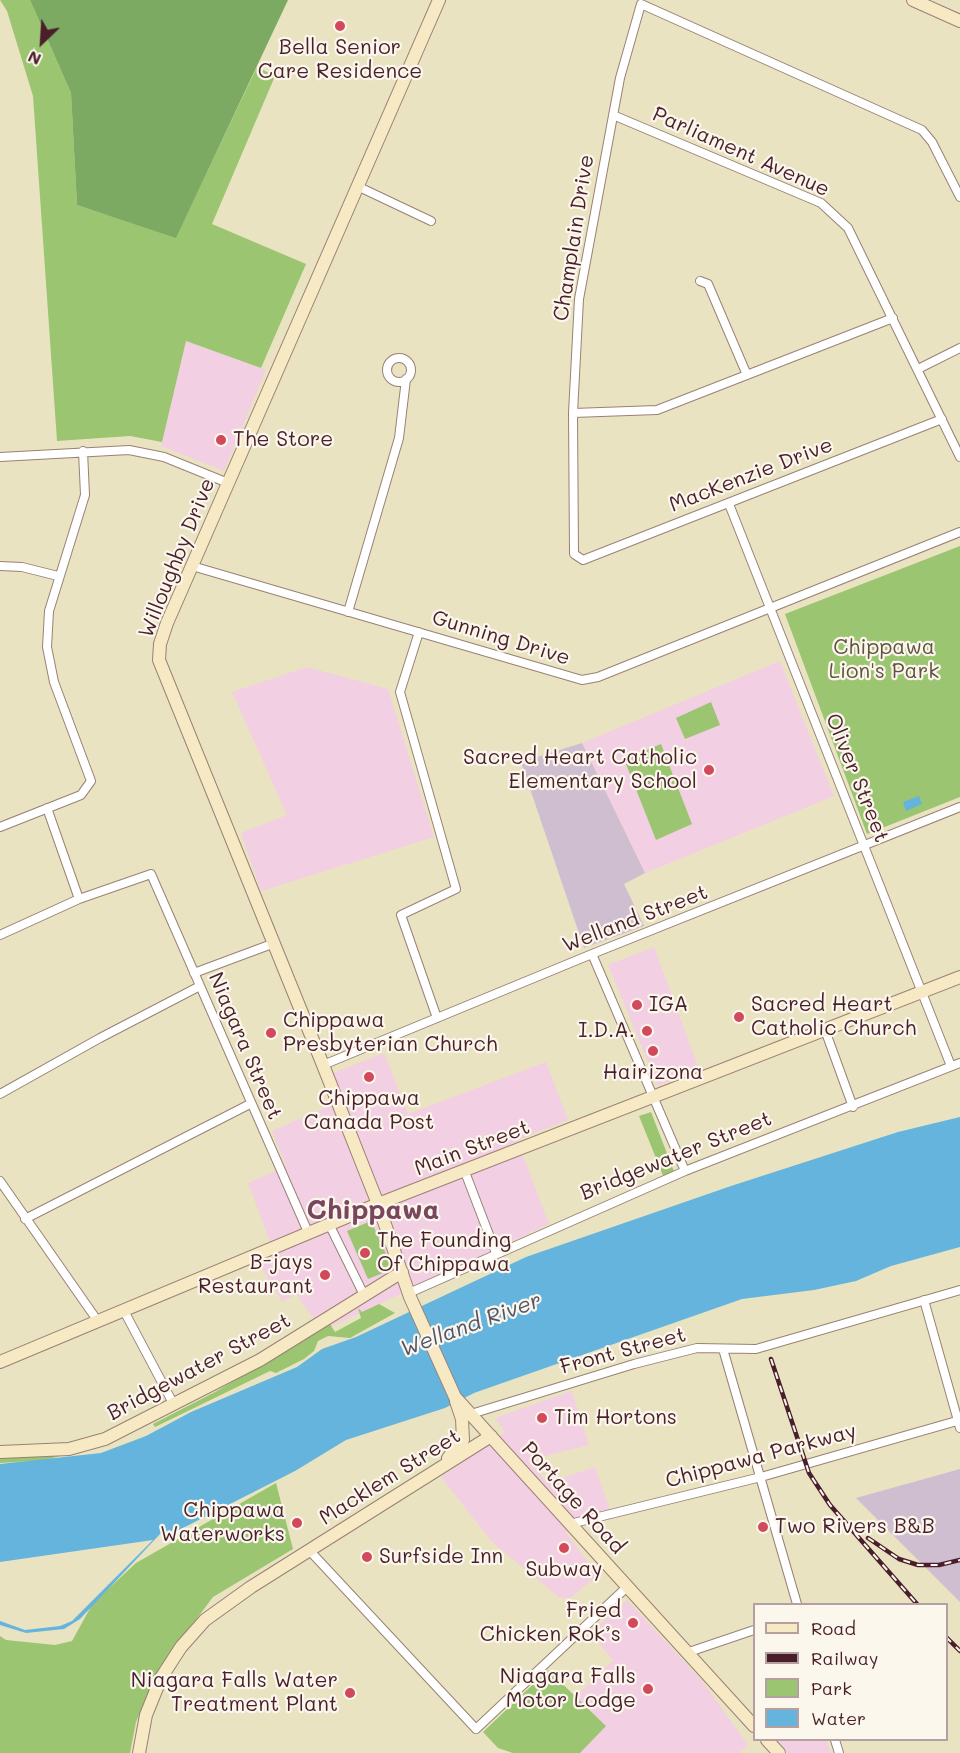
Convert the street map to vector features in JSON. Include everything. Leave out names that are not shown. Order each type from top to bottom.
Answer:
[{"type":"main road","name":"Willoughby Drive","points":[[402,1272],[378,1204],[323,1065],[161,669],[160,644],[439,0]]},
{"type":"main road","points":[[913,0],[960,21]]},
{"type":"main road","name":"Main Street","points":[[0,1362],[308,1232],[960,977]]},
{"type":"main road","name":"Bridgewater Street","points":[[0,1452],[84,1447],[174,1405],[260,1360],[402,1272]]},
{"type":"main road","name":"Portage Road","points":[[402,1272],[455,1397],[466,1417],[491,1436],[753,1725]]},
{"type":"main road","points":[[378,1286],[410,1295]]},
{"type":"main road","points":[[425,1479],[452,1454],[463,1440],[466,1417]]},
{"type":"main road","name":"Macklem Street","points":[[139,1753],[147,1715],[158,1684],[170,1662],[194,1631],[219,1608],[491,1436]]},
{"type":"main road","points":[[768,1741],[779,1753]]},
{"type":"street","name":"Champlain Drive","points":[[574,554],[573,413],[580,290],[613,115],[641,4],[922,130],[932,142],[960,197]]},
{"type":"street","name":"Parliament Avenue","points":[[613,115],[821,203],[848,228],[960,457]]},
{"type":"street","points":[[357,186],[431,221]]},
{"type":"street","points":[[700,280],[708,284],[747,375]]},
{"type":"street","points":[[573,413],[657,410],[893,318]]},
{"type":"street","points":[[918,369],[960,348]]},
{"type":"street","points":[[348,612],[399,438],[406,380]]},
{"type":"street","name":"MacKenzie Drive","points":[[574,554],[583,560],[942,419]]},
{"type":"street","points":[[0,451],[0,457],[120,449],[154,455],[228,483]]},
{"type":"street","points":[[0,827],[81,795],[91,781],[48,661],[47,623],[58,576],[85,495],[83,451]]},
{"type":"street","name":"Oliver Street","points":[[729,504],[951,1066]]},
{"type":"street","name":"Gunning Drive","points":[[192,566],[582,680],[598,677],[960,532]]},
{"type":"street","points":[[0,566],[22,567],[58,576]]},
{"type":"street","points":[[419,632],[400,692],[456,889],[401,915],[437,1018]]},
{"type":"street","name":"Welland Street","points":[[323,1065],[592,954],[960,807]]},
{"type":"street","points":[[0,935],[79,899],[47,808]]},
{"type":"street","name":"Niagara Street","points":[[79,899],[151,873],[250,1104],[308,1232]]},
{"type":"street","points":[[194,973],[272,944]]},
{"type":"street","points":[[592,954],[684,1171]]},
{"type":"street","points":[[0,1094],[200,986]]},
{"type":"street","points":[[825,1030],[853,1107]]},
{"type":"street","name":"Bridgewater Street","points":[[410,1295],[495,1252],[684,1171],[853,1107],[960,1063]]},
{"type":"street","points":[[25,1219],[250,1104]]},
{"type":"street","points":[[465,1172],[495,1252]]},
{"type":"street","points":[[0,1181],[97,1320]]},
{"type":"street","points":[[329,1224],[364,1295]]},
{"type":"street","name":"Front Street","points":[[466,1417],[634,1364],[697,1348],[756,1349],[960,1290]]},
{"type":"street","points":[[924,1300],[959,1423]]},
{"type":"street","points":[[123,1309],[174,1405]]},
{"type":"street","points":[[723,1349],[796,1603]]},
{"type":"street","name":"Chippawa Parkway","points":[[570,1524],[761,1477],[959,1423]]},
{"type":"street","points":[[309,1550],[476,1729],[628,1586]]},
{"type":"street","points":[[689,1652],[753,1630]]},
{"type":"shaded area","points":[[186,341],[266,370],[224,471],[161,446]]},
{"type":"shaded area","name":"Sacred Heart Catholic Elementary School","points":[[780,661],[834,796],[645,873],[582,743]]},
{"type":"shaded area","points":[[307,667],[388,689],[434,837],[261,891],[241,833],[287,815],[232,692]]},
{"type":"shaded area","points":[[582,743],[645,873],[624,884],[644,926],[584,948],[521,762]]},
{"type":"shaded area","points":[[654,947],[699,1069],[658,1086],[608,965]]},
{"type":"shaded area","points":[[384,1053],[408,1114],[546,1062],[568,1120],[517,1140],[549,1224],[322,1331],[296,1294],[282,1302],[260,1265],[275,1255],[248,1183],[286,1166],[272,1131],[344,1100],[331,1074]]},
{"type":"shaded area","points":[[572,1391],[589,1445],[529,1460],[547,1483],[595,1467],[611,1514],[580,1521],[566,1533],[598,1575],[570,1598],[560,1598],[493,1543],[441,1477],[505,1432],[495,1418]]},
{"type":"shaded area","points":[[960,1469],[960,1602],[856,1498]]},
{"type":"shaded area","points":[[627,1600],[702,1681],[748,1745],[739,1753],[577,1753],[602,1723],[576,1697],[613,1660],[590,1633]]},
{"type":"shaded area","points":[[777,1741],[826,1741],[831,1753],[787,1753]]},
{"type":"green space","points":[[0,0],[30,0],[71,93],[77,205],[176,237],[257,67],[275,76],[212,224],[306,264],[261,368],[186,341],[162,442],[130,436],[57,441],[33,96],[7,11]]},
{"type":"green space","points":[[30,0],[288,0],[176,238],[77,205],[71,93]]},
{"type":"green space","name":"Chippawa Lion's Park","points":[[960,546],[960,797],[867,834],[785,614]]},
{"type":"green space","points":[[711,702],[720,725],[685,739],[676,718]]},
{"type":"green space","points":[[661,744],[692,824],[656,840],[624,759]]},
{"type":"green space","points":[[651,1112],[675,1174],[664,1178],[639,1116]]},
{"type":"green space","points":[[371,1221],[393,1269],[368,1279],[347,1231]]},
{"type":"green space","points":[[379,1304],[395,1313],[350,1338],[328,1336],[318,1341],[314,1351],[304,1359],[276,1373],[270,1371],[155,1427],[153,1424],[215,1392],[330,1324],[335,1332],[361,1318],[358,1308],[362,1312]]},
{"type":"green space","points":[[59,1456],[47,1460],[0,1463],[0,1458]]},
{"type":"green space","points":[[276,1483],[293,1549],[213,1597],[159,1669],[136,1722],[130,1753],[0,1753],[0,1636],[6,1640],[55,1645],[72,1641],[93,1603],[136,1563]]},
{"type":"green space","points":[[548,1670],[606,1726],[580,1753],[513,1753],[498,1748],[483,1732]]},
{"type":"water","points":[[919,796],[922,804],[906,811],[903,802]]},
{"type":"water","name":"Welland River","points":[[960,1117],[960,1247],[891,1266],[856,1281],[814,1290],[742,1299],[474,1393],[445,1408],[346,1440],[295,1471],[177,1531],[162,1532],[80,1619],[64,1629],[26,1633],[0,1625],[0,1621],[25,1630],[60,1626],[72,1621],[153,1540],[0,1562],[0,1464],[101,1453],[146,1436],[191,1412],[297,1367],[322,1349],[356,1337],[526,1257],[731,1186],[898,1132]]},
{"type":"railway","points":[[771,1359],[809,1473],[830,1505],[916,1603]]},
{"type":"railway","points":[[868,1538],[899,1559],[918,1565],[939,1565],[960,1560]]},
{"type":"railway","points":[[948,1639],[960,1651]]},
{"type":"place","name":"Bella Senior Care Residence","points":[[340,26]]},
{"type":"place","name":"The Store","points":[[221,440]]},
{"type":"place","name":"Sacred Heart Catholic Elementary School","points":[[709,770]]},
{"type":"place","name":"IGA","points":[[637,1005]]},
{"type":"place","name":"Sacred Heart Catholic Church","points":[[739,1017]]},
{"type":"place","name":"I.D.A.","points":[[647,1031]]},
{"type":"place","name":"Chippawa Presbyterian Church","points":[[271,1033]]},
{"type":"place","name":"Hairizona","points":[[653,1051]]},
{"type":"place","name":"Chippawa Canada Post","points":[[369,1077]]},
{"type":"place","name":"The Founding Of Chippawa","points":[[365,1253]]},
{"type":"place","name":"B-jays Restaurant","points":[[325,1275]]},
{"type":"place","name":"Tim Hortons","points":[[542,1418]]},
{"type":"place","name":"Chippawa Waterworks","points":[[297,1523]]},
{"type":"place","name":"Two Rivers B&B","points":[[763,1527]]},
{"type":"place","name":"Subway","points":[[564,1548]]},
{"type":"place","name":"Surfside Inn","points":[[367,1557]]},
{"type":"place","name":"Fried Chicken Rok’s","points":[[633,1623]]},
{"type":"place","name":"Niagara Falls Motor Lodge","points":[[648,1689]]},
{"type":"place","name":"Niagara Falls Water Treatment Plant","points":[[350,1693]]},
{"type":"district","name":"Chippawa","points":[[373,1211]]}]
